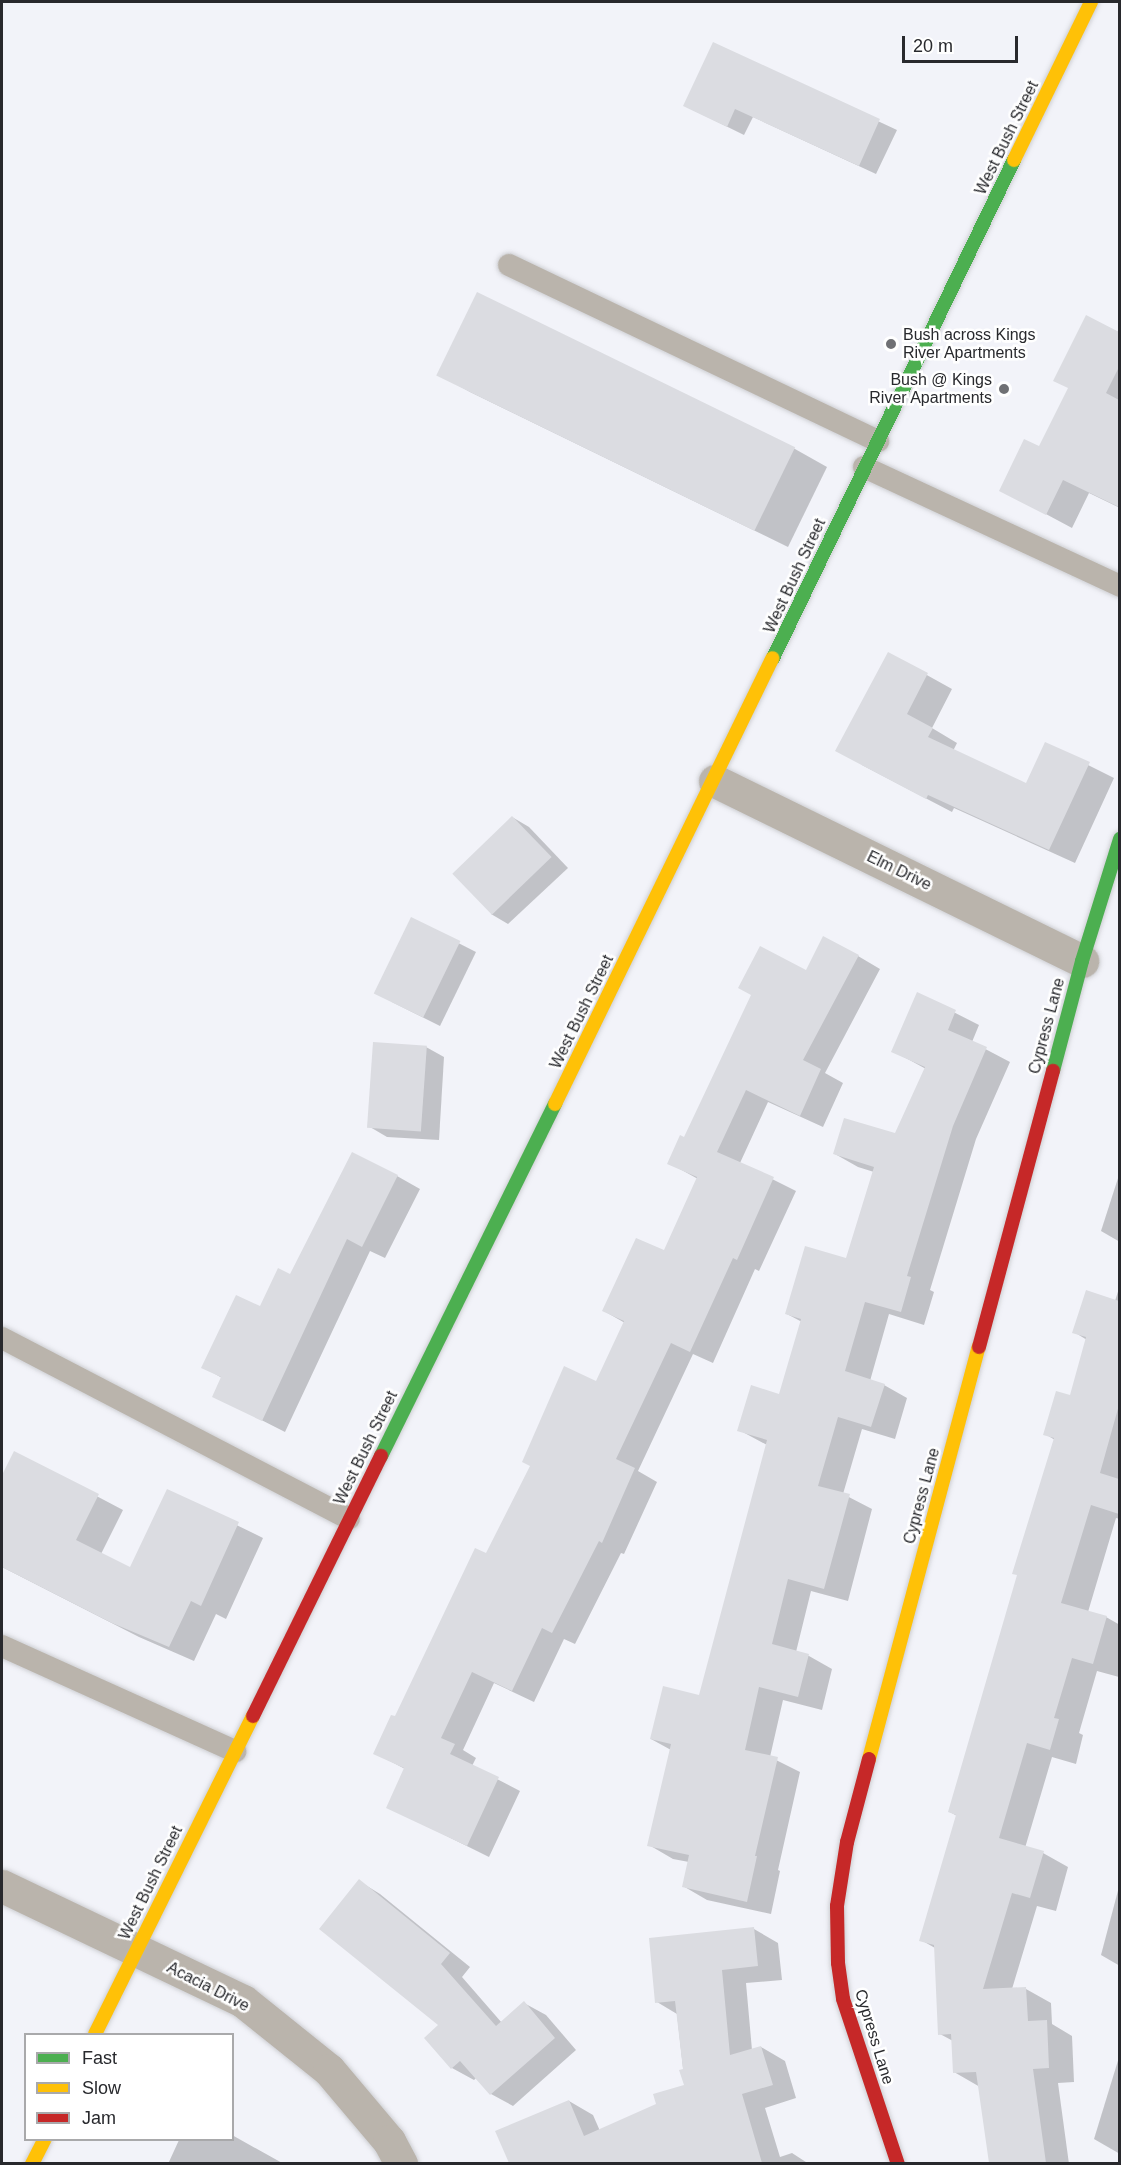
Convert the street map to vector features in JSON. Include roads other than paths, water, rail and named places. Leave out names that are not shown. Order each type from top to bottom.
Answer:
[{"type":"main road","name":"West Bush Street","points":[[95,2033],[716,781],[864,467],[1091,2]]},
{"type":"main road","name":"Cypress Lane","points":[[898,2163],[843,1999],[838,1963],[837,1906],[845,1853],[1082,962],[1119,839]]},
{"type":"main road","points":[[32,2163],[43,2141]]},
{"type":"street","name":"Elm Drive","points":[[716,781],[1082,962]]},
{"type":"street","name":"Acacia Drive","points":[[2,1886],[243,2001],[329,2070],[389,2141],[400,2163]]},
{"type":"lane","points":[[509,265],[878,441]]},
{"type":"lane","points":[[864,467],[1119,586]]},
{"type":"lane","points":[[2,1338],[349,1520]]},
{"type":"lane","points":[[2,1646],[235,1751]]},
{"type":"place","name":"Bush across Kings River Apartments","points":[[891,344]]},
{"type":"place","name":"Bush @ Kings River Apartments","points":[[1004,389]]}]
